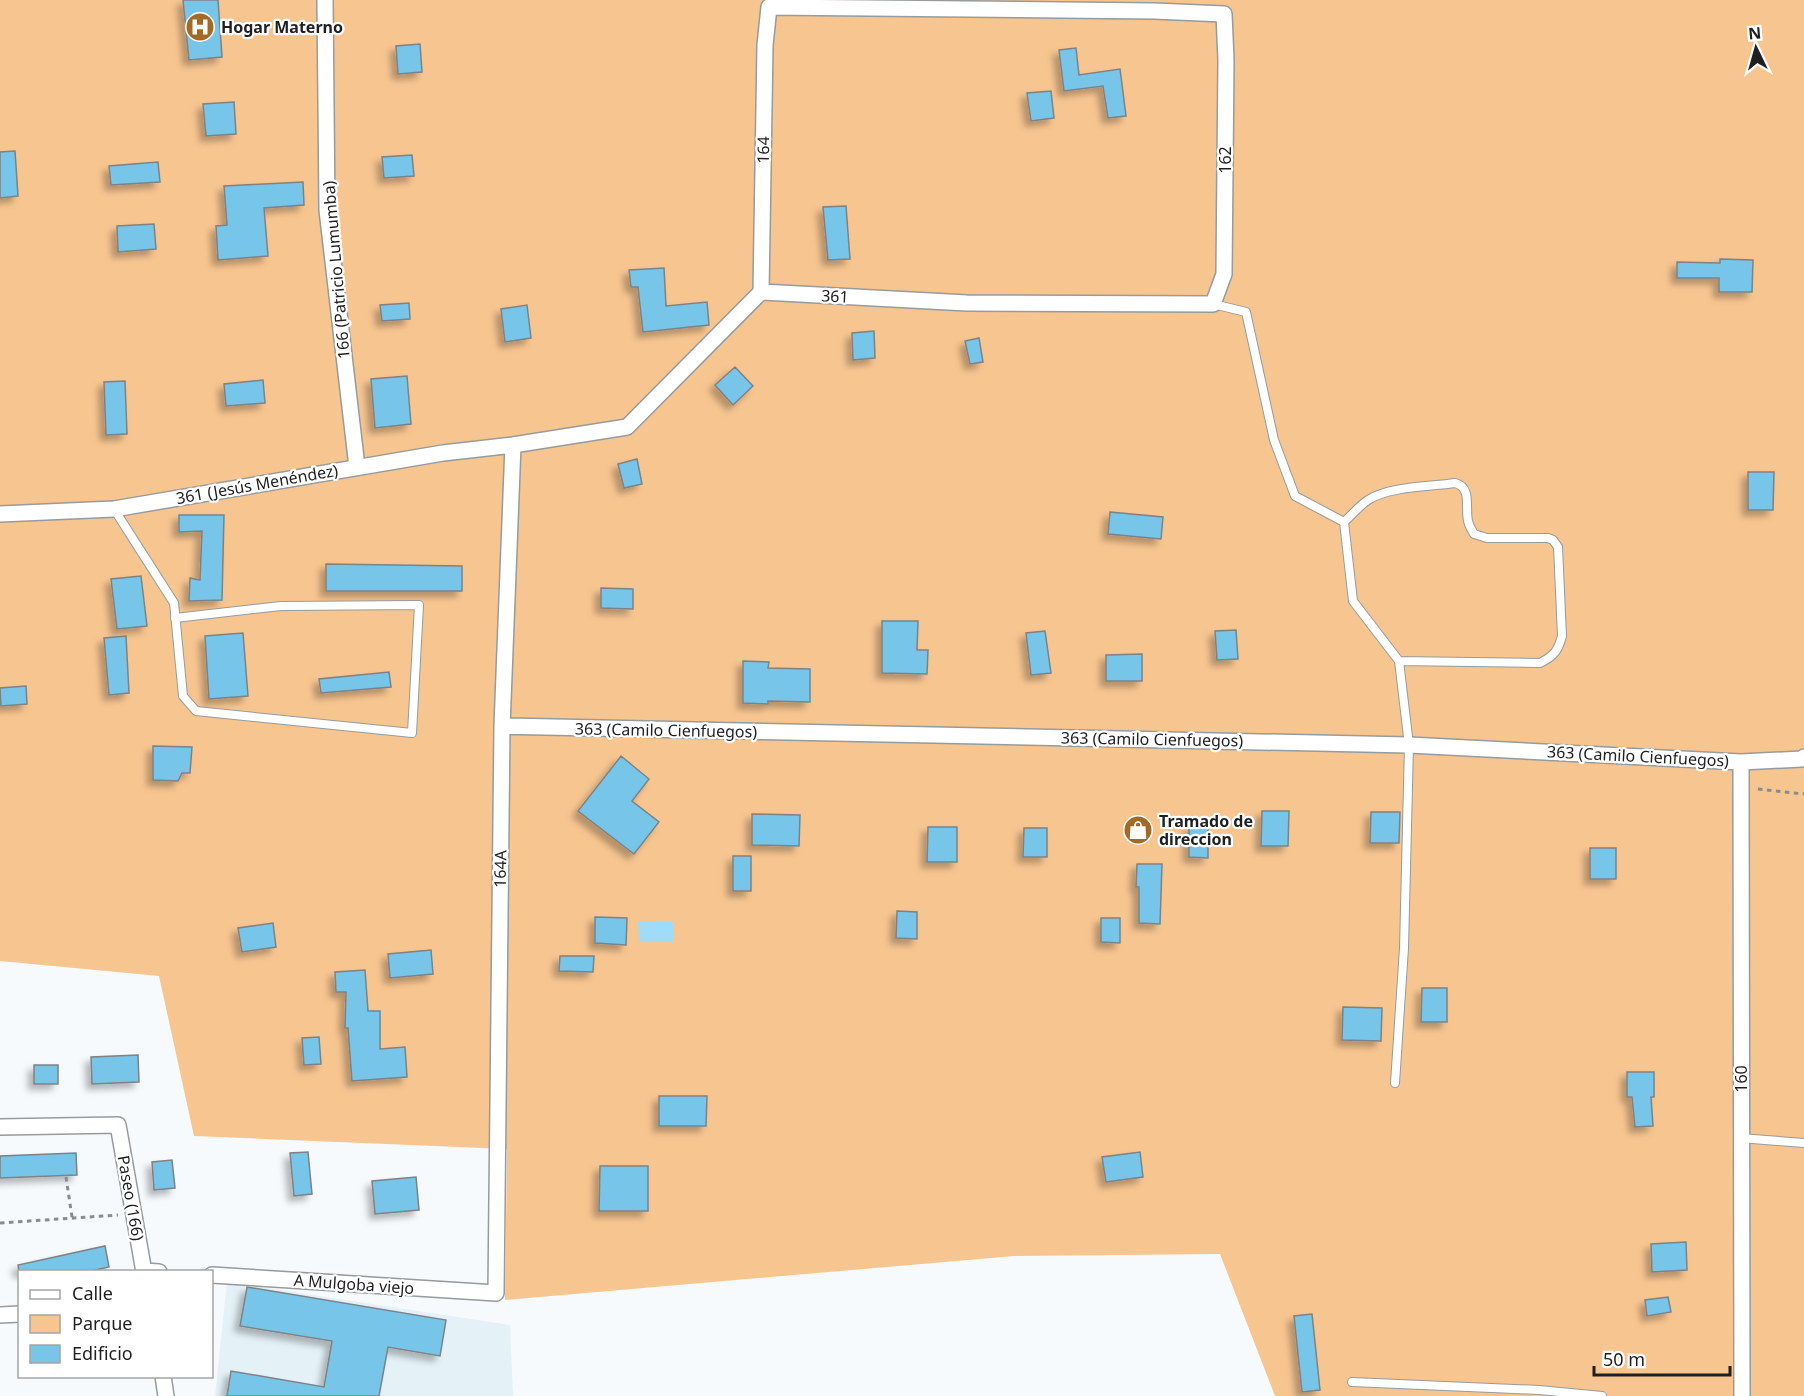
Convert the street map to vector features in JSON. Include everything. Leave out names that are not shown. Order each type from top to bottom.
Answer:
[{"type":"street","name":"166 (Patricio Lumumba)","points":[[325,0],[327,210],[357,467]]},
{"type":"street","name":"162","points":[[769,7],[1154,11],[1224,14],[1224,274],[1214,304]]},
{"type":"street","name":"164","points":[[761,292],[765,45],[769,7]]},
{"type":"street","name":"361","points":[[761,292],[967,303],[1214,304]]},
{"type":"street","points":[[513,445],[627,427],[761,292]]},
{"type":"street","name":"361 (Jesús Menéndez)","points":[[0,514],[114,509],[443,453],[513,445]]},
{"type":"street","name":"164A","points":[[496,1293],[502,726],[513,445]]},
{"type":"street","name":"363 (Camilo Cienfuegos)","points":[[502,726],[1409,745],[1742,762],[1803,758]]},
{"type":"street","name":"160","points":[[1742,762],[1740,1138],[1742,1396]]},
{"type":"street","name":"Paseo (166)","points":[[0,1127],[118,1125],[134,1214],[149,1270]]},
{"type":"street","name":"A Mulgoba viejo","points":[[213,1275],[496,1293]]},
{"type":"street","points":[[0,1315],[18,1314]]},
{"type":"street","points":[[163,1378],[166,1396]]},
{"type":"lane","points":[[1214,304],[1246,312],[1274,440],[1295,496],[1344,522]]},
{"type":"lane","points":[[1344,522],[1366,501],[1377,495],[1455,483],[1466,490],[1468,522],[1474,534],[1487,538],[1548,538],[1554,540],[1558,547],[1562,636],[1559,648],[1553,657],[1540,663],[1399,661]]},
{"type":"lane","points":[[114,509],[174,603],[183,696],[196,711],[412,733],[419,604],[281,606],[176,618]]},
{"type":"lane","points":[[1344,522],[1353,601],[1399,661],[1409,745],[1404,948],[1395,1083]]},
{"type":"lane","points":[[1740,1138],[1804,1143]]},
{"type":"lane","points":[[1352,1382],[1539,1390],[1602,1396]]},
{"type":"path","points":[[1741,788],[1804,794]]},
{"type":"path","points":[[66,1177],[72,1218]]},
{"type":"path","points":[[0,1223],[134,1214]]},
{"type":"shaded area","points":[[227,1282],[510,1325],[513,1396],[215,1396]]},
{"type":"green space","points":[[0,0],[1804,0],[1804,1396],[1275,1396],[1220,1254],[1014,1256],[505,1300],[507,1149],[194,1136],[159,976],[0,961]]},
{"type":"water","points":[[638,921],[673,922],[673,942],[639,942]]},
{"type":"building","points":[[183,0],[218,0],[222,57],[189,60]]},
{"type":"building","points":[[420,44],[422,72],[398,74],[396,46]]},
{"type":"building","points":[[1076,48],[1079,75],[1120,69],[1126,116],[1108,118],[1103,86],[1064,91],[1059,50]]},
{"type":"building","points":[[1051,91],[1054,118],[1031,121],[1027,93]]},
{"type":"building","points":[[234,102],[236,134],[206,136],[203,104]]},
{"type":"building","points":[[15,151],[18,196],[0,198],[0,152]]},
{"type":"building","points":[[412,155],[414,176],[384,178],[382,157]]},
{"type":"building","points":[[158,162],[160,182],[111,185],[109,166]]},
{"type":"building","points":[[303,182],[304,205],[264,208],[268,256],[218,260],[216,226],[227,225],[224,186]]},
{"type":"building","points":[[846,206],[850,259],[828,260],[823,207]]},
{"type":"building","points":[[154,224],[156,249],[118,252],[117,226]]},
{"type":"building","points":[[1720,259],[1753,260],[1752,292],[1719,292],[1719,278],[1677,278],[1677,262],[1720,263]]},
{"type":"building","points":[[664,268],[666,306],[707,302],[709,325],[643,332],[638,287],[631,287],[629,270]]},
{"type":"building","points":[[409,303],[410,319],[382,321],[380,305]]},
{"type":"building","points":[[527,305],[531,338],[505,342],[501,309]]},
{"type":"building","points":[[874,331],[875,358],[853,360],[852,333]]},
{"type":"building","points":[[979,338],[983,362],[970,364],[965,341]]},
{"type":"building","points":[[735,367],[753,386],[733,405],[715,385]]},
{"type":"building","points":[[407,376],[411,424],[375,428],[371,379]]},
{"type":"building","points":[[263,380],[265,403],[226,406],[224,384]]},
{"type":"building","points":[[125,381],[127,434],[106,435],[104,382]]},
{"type":"building","points":[[637,459],[642,484],[624,488],[618,464]]},
{"type":"building","points":[[1748,472],[1774,472],[1773,510],[1748,510]]},
{"type":"building","points":[[1110,512],[1163,517],[1161,539],[1108,534]]},
{"type":"building","points":[[179,515],[224,515],[222,600],[189,601],[190,578],[200,580],[202,531],[179,532]]},
{"type":"building","points":[[326,564],[462,566],[462,591],[326,591]]},
{"type":"building","points":[[141,576],[147,626],[117,629],[111,579]]},
{"type":"building","points":[[601,588],[633,589],[633,609],[601,608]]},
{"type":"building","points":[[882,621],[918,621],[917,650],[928,650],[927,674],[882,673]]},
{"type":"building","points":[[1236,630],[1238,659],[1217,660],[1215,631]]},
{"type":"building","points":[[1045,631],[1051,673],[1031,675],[1026,633]]},
{"type":"building","points":[[243,633],[248,696],[209,699],[205,636]]},
{"type":"building","points":[[126,636],[129,693],[109,695],[104,638]]},
{"type":"building","points":[[1142,654],[1142,681],[1106,681],[1106,655]]},
{"type":"building","points":[[743,661],[769,662],[768,668],[810,669],[810,702],[743,703]]},
{"type":"building","points":[[389,672],[391,687],[321,693],[319,679]]},
{"type":"building","points":[[26,686],[27,704],[1,706],[0,688]]},
{"type":"building","points":[[153,746],[192,747],[190,773],[182,773],[178,781],[153,780]]},
{"type":"building","points":[[621,756],[649,779],[632,801],[659,822],[634,854],[578,811]]},
{"type":"building","points":[[1262,811],[1289,811],[1288,846],[1261,846]]},
{"type":"building","points":[[1371,812],[1400,812],[1399,843],[1370,843]]},
{"type":"building","points":[[752,814],[800,815],[799,846],[752,845]]},
{"type":"building","points":[[1189,826],[1208,826],[1208,858],[1189,857]]},
{"type":"building","points":[[928,827],[957,827],[957,862],[927,862]]},
{"type":"building","points":[[1024,828],[1047,828],[1047,857],[1023,857]]},
{"type":"building","points":[[1590,848],[1616,848],[1616,879],[1590,879]]},
{"type":"building","points":[[733,856],[751,856],[751,891],[733,891]]},
{"type":"building","points":[[1137,864],[1162,864],[1160,924],[1139,923]]},
{"type":"building","points":[[897,911],[917,912],[917,939],[896,938]]},
{"type":"building","points":[[595,917],[627,918],[626,945],[595,943]]},
{"type":"building","points":[[1101,918],[1120,918],[1120,943],[1101,942]]},
{"type":"building","points":[[273,923],[276,947],[242,952],[238,928]]},
{"type":"building","points":[[431,950],[433,974],[390,978],[388,954]]},
{"type":"building","points":[[560,956],[594,956],[593,972],[559,971]]},
{"type":"building","points":[[365,970],[368,1011],[380,1011],[380,1049],[405,1047],[407,1077],[352,1081],[348,1028],[345,1028],[346,992],[336,992],[335,972]]},
{"type":"building","points":[[1422,988],[1447,988],[1447,1022],[1421,1022]]},
{"type":"building","points":[[1343,1007],[1382,1008],[1381,1041],[1342,1040]]},
{"type":"building","points":[[319,1037],[321,1064],[304,1065],[302,1038]]},
{"type":"building","points":[[138,1055],[139,1082],[92,1084],[91,1057]]},
{"type":"building","points":[[34,1065],[58,1065],[58,1084],[34,1084]]},
{"type":"building","points":[[1627,1072],[1654,1072],[1654,1097],[1651,1097],[1653,1126],[1635,1127],[1632,1097],[1627,1097]]},
{"type":"building","points":[[659,1096],[707,1096],[706,1126],[659,1126]]},
{"type":"building","points":[[308,1152],[312,1194],[294,1196],[290,1153]]},
{"type":"building","points":[[1140,1152],[1143,1177],[1106,1182],[1102,1157]]},
{"type":"building","points":[[76,1153],[77,1175],[0,1178],[0,1156]]},
{"type":"building","points":[[172,1160],[175,1188],[154,1190],[152,1162]]},
{"type":"building","points":[[600,1166],[648,1166],[648,1211],[599,1211]]},
{"type":"building","points":[[416,1177],[419,1210],[375,1214],[372,1181]]},
{"type":"building","points":[[1686,1242],[1687,1270],[1652,1272],[1651,1244]]},
{"type":"building","points":[[105,1246],[109,1267],[95,1270],[19,1270],[18,1265]]},
{"type":"building","points":[[247,1287],[446,1320],[440,1356],[388,1347],[379,1396],[227,1396],[231,1371],[324,1387],[332,1341],[240,1326]]},
{"type":"building","points":[[1668,1297],[1671,1312],[1647,1316],[1645,1300]]},
{"type":"building","points":[[1312,1314],[1320,1390],[1302,1392],[1294,1316]]},
{"type":"place","name":"Hogar Materno","points":[[200,27]]},
{"type":"place","name":"Tramado de direccion","points":[[1138,830]]}]
